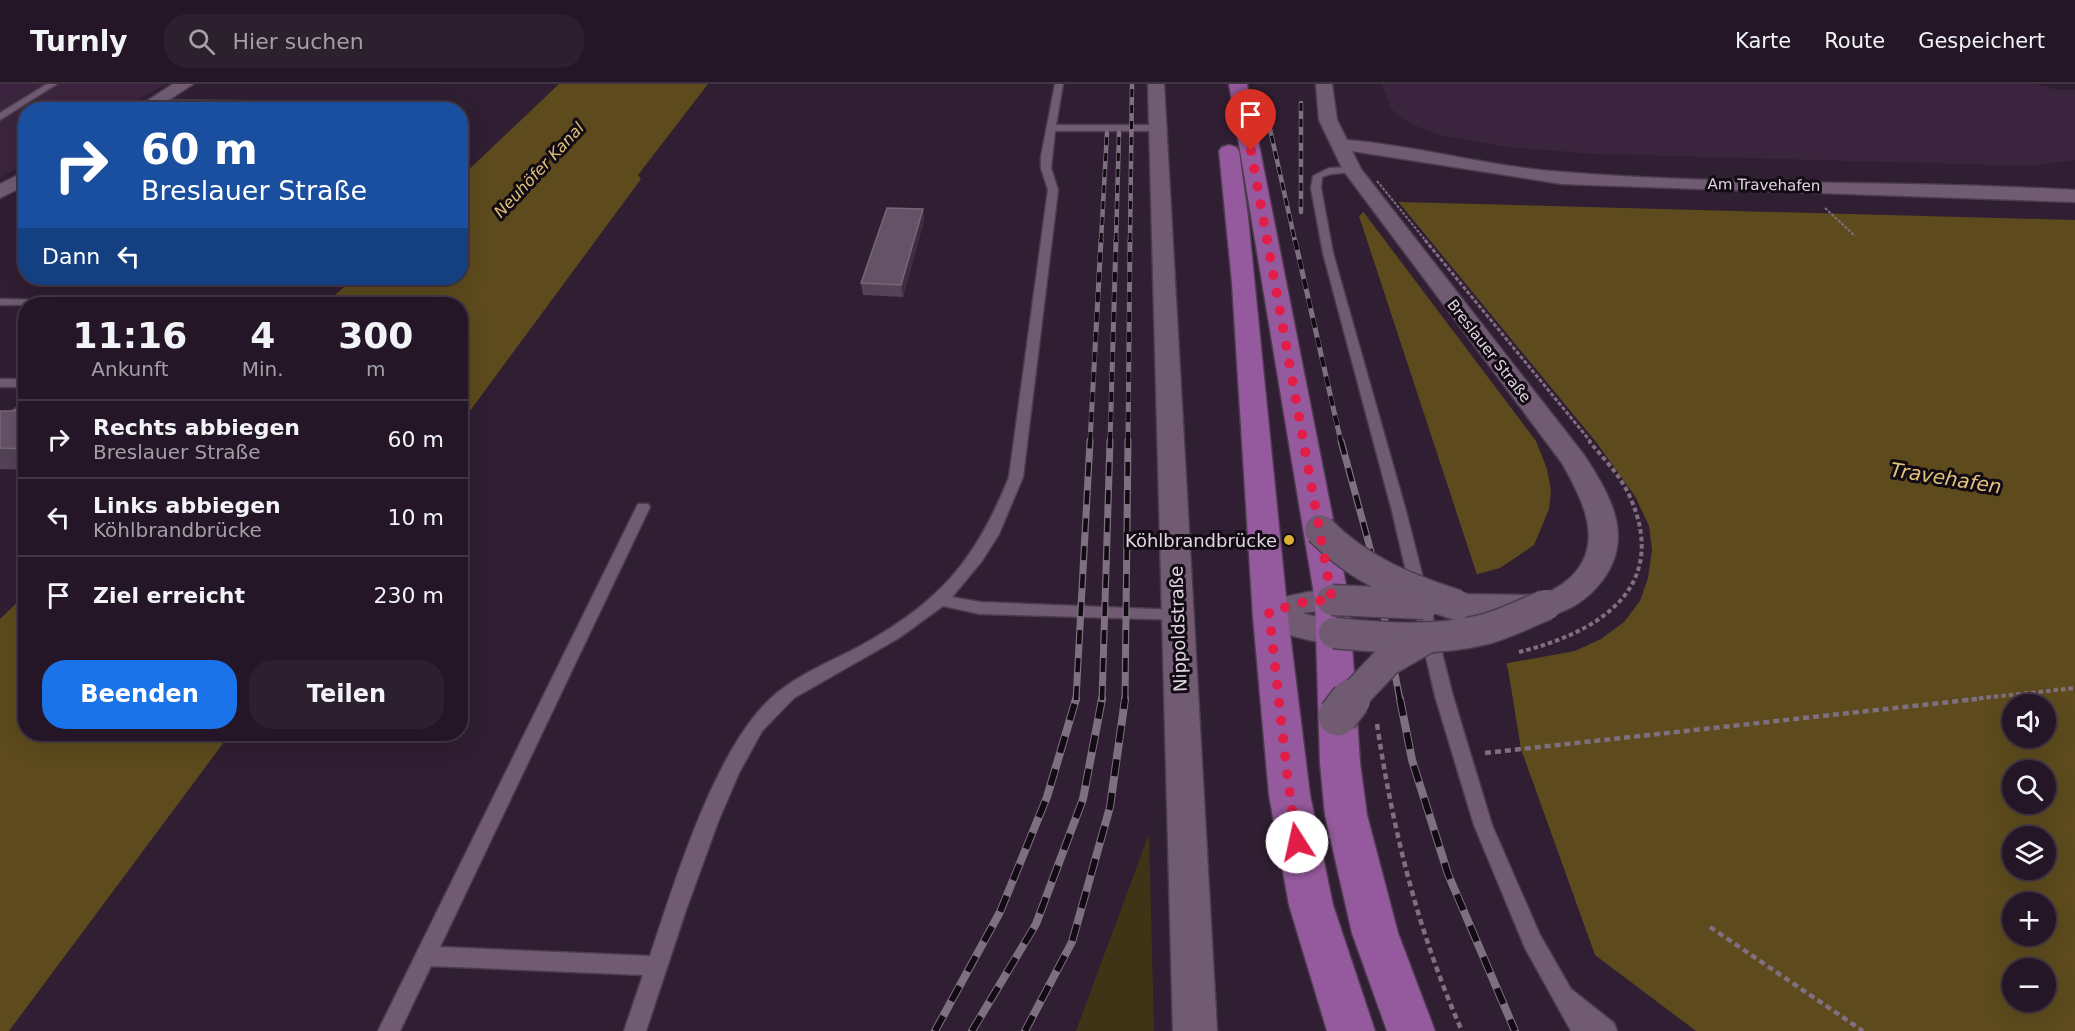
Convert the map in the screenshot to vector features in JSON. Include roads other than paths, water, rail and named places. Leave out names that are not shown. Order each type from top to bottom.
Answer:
[{"type":"main road","points":[[1219,84],[1242,240],[1269,612],[1288,782],[1301,863],[1325,955],[1351,1031]]},
{"type":"main road","points":[[1238,84],[1320,530],[1333,617],[1346,815],[1375,933],[1411,1031]]},
{"type":"street","points":[[154,102],[184,84]]},
{"type":"street","name":"Nippoldstraße","points":[[1156,84],[1195,1031]]},
{"type":"street","name":"Breslauer Straße","points":[[1324,84],[1326,108],[1348,164],[1574,462],[1594,495],[1603,523],[1605,540],[1596,569],[1571,593],[1485,629],[1427,638],[1401,651],[1371,673],[1338,716]]},
{"type":"street","name":"Am Travehafen","points":[[1348,164],[1454,163],[1536,176],[1585,180],[1977,190],[2075,196]]},
{"type":"street","points":[[0,192],[18,182]]},
{"type":"street","name":"Breslauer Straße","points":[[1320,530],[1341,551],[1373,573],[1401,587],[1457,605]]},
{"type":"street","name":"Breslauer Straße","points":[[1269,612],[1309,629],[1333,617],[1457,605],[1546,605]]},
{"type":"street","name":"Breslauer Straße","points":[[1333,617],[1427,638]]},
{"type":"lane","points":[[24,102],[53,84]]},
{"type":"lane","points":[[635,1031],[681,892],[715,804],[741,752],[767,712],[824,671],[913,624],[941,600],[967,571],[990,538],[1005,510],[1016,477],[1053,190],[1046,168],[1059,84]]},
{"type":"lane","points":[[0,117],[18,106]]},
{"type":"lane","points":[[1051,128],[1158,128]]},
{"type":"lane","points":[[1348,164],[1320,175],[1316,188],[1336,284],[1399,511],[1444,696],[1483,825],[1532,942],[1583,1031]]},
{"type":"lane","points":[[0,302],[18,302]]},
{"type":"lane","points":[[0,383],[18,383]]},
{"type":"lane","points":[[0,424],[18,412]]},
{"type":"lane","points":[[389,1031],[643,507]]},
{"type":"lane","points":[[941,600],[980,608],[1178,616]]},
{"type":"lane","points":[[426,956],[657,966]]},
{"type":"lane","points":[[1559,990],[1606,1031]]},
{"type":"water","name":"Neuhöfer Kanal","points":[[559,84],[708,84],[638,175],[641,179],[468,414],[468,297],[333,297],[346,285],[468,285],[468,170]]},
{"type":"water","name":"Travehafen","points":[[1400,202],[2075,220],[2075,1031],[1696,1031],[1595,955],[1521,749],[1508,669],[1359,216],[1370,206]]},
{"type":"water","points":[[18,602],[18,741],[225,741],[9,1031],[0,1031],[0,619]]},
{"type":"railway","points":[[1130,241],[1132,84]]},
{"type":"railway","points":[[1301,103],[1301,212]]},
{"type":"railway","points":[[1268,120],[1295,241]]},
{"type":"railway","points":[[1101,241],[1107,133]]},
{"type":"railway","points":[[1116,241],[1119,133]]},
{"type":"railway","points":[[1090,442],[1101,240]]},
{"type":"railway","points":[[1110,442],[1116,240]]},
{"type":"railway","points":[[1128,442],[1130,240]]},
{"type":"railway","points":[[1295,240],[1341,442]]},
{"type":"railway","points":[[1076,700],[1090,441]]},
{"type":"railway","points":[[1102,700],[1110,441]]},
{"type":"railway","points":[[1125,700],[1128,441]]},
{"type":"railway","points":[[1341,441],[1373,559],[1400,700]]},
{"type":"railway","points":[[935,1031],[1000,912],[1047,797],[1076,699]]},
{"type":"railway","points":[[972,1031],[1036,924],[1083,799],[1102,699]]},
{"type":"railway","points":[[1025,1031],[1072,942],[1110,807],[1125,699]]},
{"type":"railway","points":[[1400,699],[1412,760],[1448,874],[1515,1031]]},
{"type":"place","name":"Köhlbrandbrücke","points":[[1289,540]]}]
